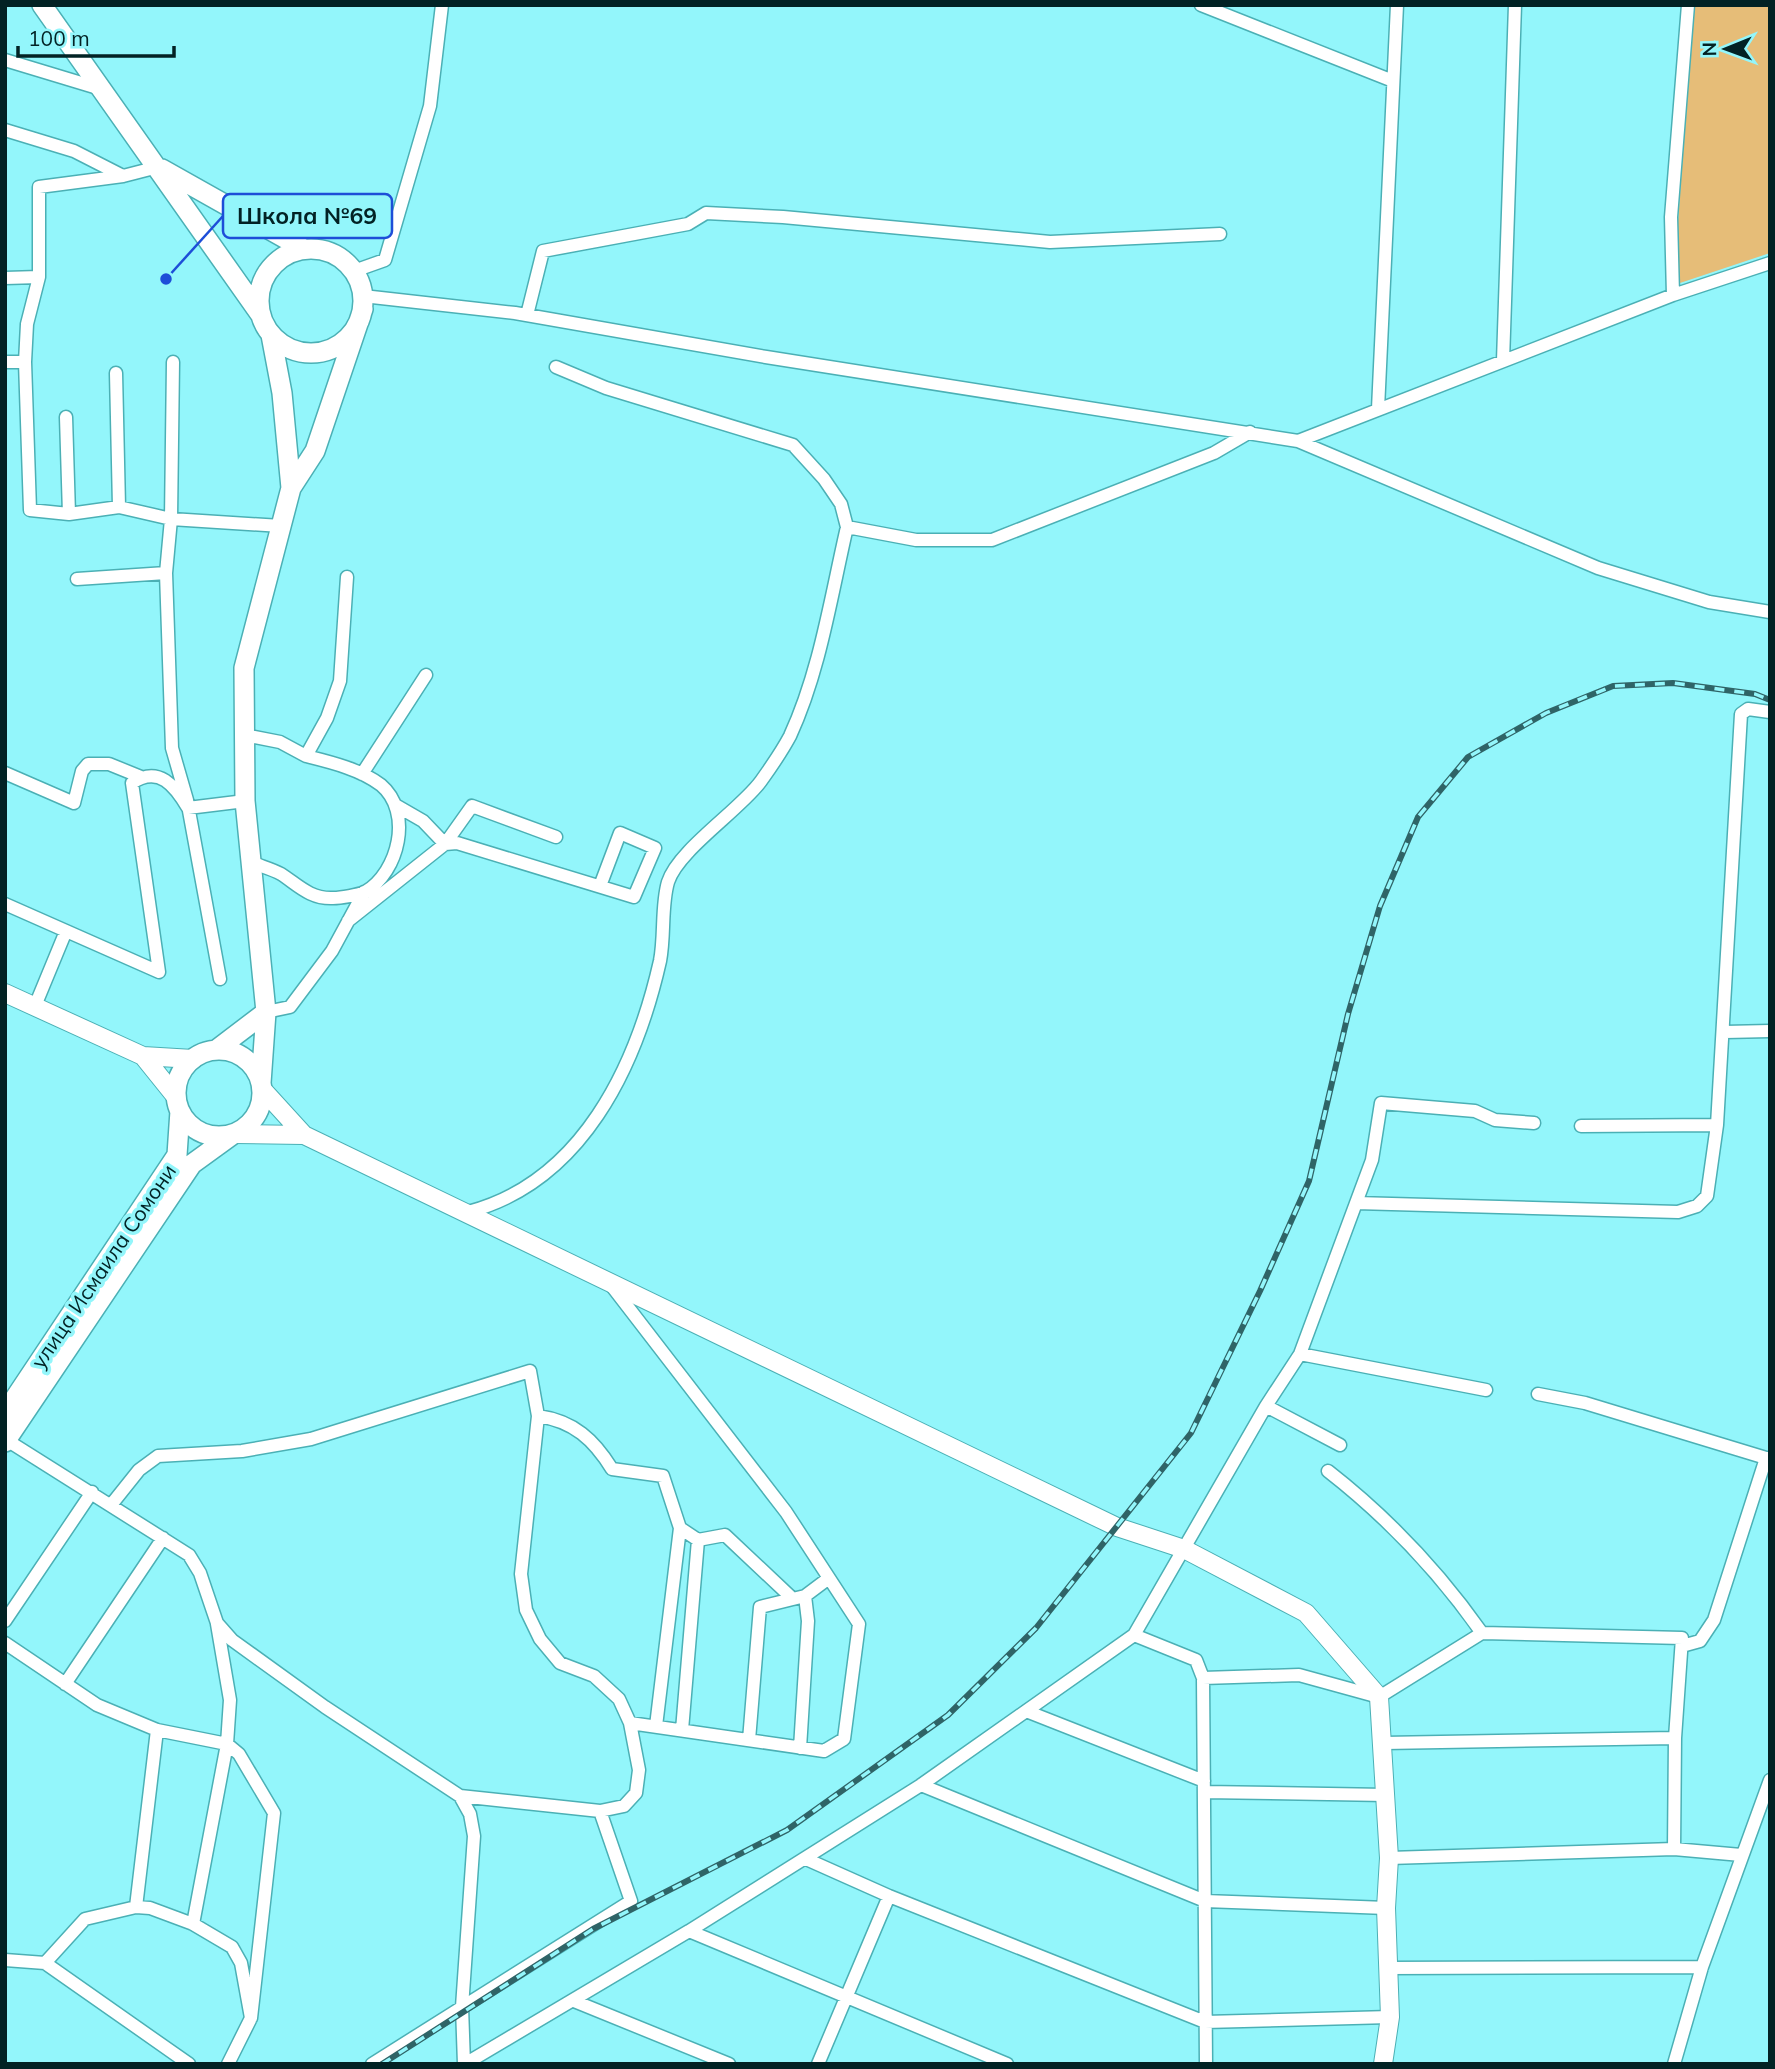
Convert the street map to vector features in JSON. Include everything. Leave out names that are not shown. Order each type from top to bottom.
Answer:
[{"type":"main road","points":[[42,5],[158,167],[260,314],[271,335],[282,393],[291,488]]},
{"type":"main road","points":[[158,167],[304,249],[332,253],[354,271],[363,302],[357,326],[347,339],[333,349],[317,353],[300,352],[284,346],[271,335]]},
{"type":"main road","points":[[260,314],[259,296],[268,272],[287,254],[304,249]]},
{"type":"main road","points":[[6,1441],[192,1164],[256,1116],[262,1086],[266,1012],[245,801],[244,668],[291,488],[315,451],[363,302]]},
{"type":"main road","points":[[233,1134],[207,1135],[187,1122],[178,1104],[183,1070],[193,1059],[216,1050],[266,1012]]},
{"type":"main road","points":[[216,1050],[228,1051],[249,1062],[262,1086]]},
{"type":"main road","name":"улица Исмаила Сомони","points":[[5,1413],[177,1155],[178,1104]]},
{"type":"street","points":[[354,271],[385,260],[430,106],[442,5]]},
{"type":"street","points":[[1201,5],[1393,81]]},
{"type":"street","points":[[1378,409],[1397,5]]},
{"type":"street","points":[[1503,360],[1515,5]]},
{"type":"street","points":[[1673,295],[1671,217],[1688,5]]},
{"type":"street","points":[[5,60],[102,90]]},
{"type":"street","points":[[5,130],[74,151],[123,176]]},
{"type":"street","points":[[158,167],[123,176],[39,187],[39,277],[27,324],[25,362],[30,510],[69,514],[119,508],[171,519],[281,526]]},
{"type":"street","points":[[527,315],[543,251],[688,225],[706,213],[783,217],[1051,242],[1220,233]]},
{"type":"street","points":[[1298,441],[1673,295],[1770,264]]},
{"type":"street","points":[[5,278],[39,277]]},
{"type":"street","points":[[363,302],[527,315],[766,357],[1298,441],[1598,568],[1709,602],[1770,612]]},
{"type":"street","points":[[5,362],[25,362]]},
{"type":"street","points":[[173,362],[171,519],[166,573],[172,748],[188,808],[220,979]]},
{"type":"street","points":[[468,1212],[498,1204],[543,1175],[578,1146],[605,1106],[645,1016],[660,958],[668,880],[692,849],[759,784],[789,737],[819,649],[847,527],[841,504],[793,445],[606,388],[556,367]]},
{"type":"street","points":[[116,373],[119,508]]},
{"type":"street","points":[[66,417],[69,514]]},
{"type":"street","points":[[847,527],[916,540],[992,540],[1214,453],[1250,432]]},
{"type":"street","points":[[77,579],[166,573]]},
{"type":"street","points":[[306,756],[327,718],[340,681],[347,577]]},
{"type":"street","points":[[362,774],[426,675]]},
{"type":"street","points":[[1356,1203],[1678,1212],[1697,1206],[1707,1196],[1717,1125],[1725,1032],[1741,714],[1748,709],[1770,712]]},
{"type":"street","points":[[244,735],[279,742],[306,756],[362,774],[382,786],[397,806],[424,821],[445,844]]},
{"type":"street","points":[[5,773],[74,803],[82,771],[88,764],[109,764],[141,777],[160,777],[175,785],[188,808]]},
{"type":"street","points":[[5,904],[159,972],[132,783],[141,777]]},
{"type":"street","points":[[188,808],[245,801]]},
{"type":"street","points":[[266,1012],[290,1007],[332,951],[364,892],[391,866],[398,838],[397,806]]},
{"type":"street","points":[[348,921],[445,844],[472,806],[556,837]]},
{"type":"street","points":[[445,844],[457,842],[634,897],[655,848],[620,833],[600,886]]},
{"type":"street","points":[[251,862],[280,874],[302,892],[332,898],[364,892]]},
{"type":"street","points":[[35,1006],[66,931]]},
{"type":"street","points":[[5,993],[143,1056],[193,1059]]},
{"type":"street","points":[[1725,1032],[1770,1031]]},
{"type":"street","points":[[143,1056],[178,1104]]},
{"type":"street","points":[[262,1086],[304,1135],[1117,1527],[1184,1549],[1306,1613],[1379,1697],[1384,1743],[1389,1858],[1386,1908],[1390,2017],[1383,2064]]},
{"type":"street","points":[[460,1796],[470,1814],[474,1836],[462,2007],[464,2064],[574,2001],[807,1859],[921,1785],[1134,1635],[1266,1406],[1300,1354],[1372,1160],[1381,1103],[1475,1111],[1495,1120],[1534,1123]]},
{"type":"street","points":[[1581,1126],[1717,1125]]},
{"type":"street","points":[[233,1134],[304,1135]]},
{"type":"street","points":[[607,1279],[651,1341],[786,1512],[859,1624],[844,1739],[824,1751],[630,1723]]},
{"type":"street","points":[[1300,1354],[1486,1390]]},
{"type":"street","points":[[111,1505],[139,1470],[158,1456],[242,1451],[311,1439],[530,1371],[538,1416],[521,1574],[526,1610],[540,1639],[560,1663],[594,1676],[619,1699],[630,1723],[639,1770],[636,1793],[624,1806],[600,1811],[460,1796],[314,1700],[232,1640],[217,1623]]},
{"type":"street","points":[[1538,1394],[1585,1403],[1768,1458],[1714,1620],[1700,1641],[1682,1646]]},
{"type":"street","points":[[1266,1406],[1340,1445]]},
{"type":"street","points":[[538,1416],[555,1419],[595,1442],[612,1469],[663,1476],[680,1528],[656,1726]]},
{"type":"street","points":[[6,1441],[92,1492],[189,1555],[200,1573],[217,1623],[230,1700],[227,1744],[193,1924]]},
{"type":"street","points":[[1328,1471],[1366,1501],[1450,1588],[1482,1633]]},
{"type":"street","points":[[5,1621],[92,1492]]},
{"type":"street","points":[[680,1528],[698,1540],[725,1535],[799,1598],[808,1621],[800,1748]]},
{"type":"street","points":[[65,1684],[163,1538]]},
{"type":"street","points":[[682,1730],[698,1540]]},
{"type":"street","points":[[749,1740],[760,1607],[799,1598],[829,1578]]},
{"type":"street","points":[[1203,1678],[1299,1675],[1379,1697],[1482,1633],[1682,1638],[1675,1738],[1674,1849]]},
{"type":"street","points":[[1134,1635],[1196,1660],[1203,1678],[1206,2064]]},
{"type":"street","points":[[5,1643],[97,1706],[157,1730],[227,1744],[239,1754],[274,1813],[251,2018],[228,2064]]},
{"type":"street","points":[[1026,1711],[1203,1786],[1386,1795]]},
{"type":"street","points":[[136,1907],[157,1730]]},
{"type":"street","points":[[1384,1743],[1675,1738]]},
{"type":"street","points":[[1674,2064],[1702,1967],[1770,1780]]},
{"type":"street","points":[[921,1785],[1205,1902],[1386,1908]]},
{"type":"street","points":[[372,2064],[631,1901],[600,1811]]},
{"type":"street","points":[[1389,1858],[1674,1849],[1741,1856]]},
{"type":"street","points":[[807,1859],[889,1896],[1205,2022],[1390,2017]]},
{"type":"street","points":[[818,2064],[889,1896]]},
{"type":"street","points":[[45,1963],[85,1919],[136,1907],[150,1908],[193,1924],[232,1947],[241,1963],[251,2018]]},
{"type":"street","points":[[689,1931],[847,1994],[1007,2064]]},
{"type":"street","points":[[5,1960],[45,1963],[189,2064]]},
{"type":"street","points":[[1387,1968],[1702,1967]]},
{"type":"street","points":[[574,2001],[729,2064]]},
{"type":"shaded area","points":[[1693,5],[1770,5],[1770,253],[1677,284],[1678,223]]},
{"type":"railway","points":[[382,2064],[593,1929],[787,1830],[948,1715],[1036,1628],[1191,1433],[1260,1291],[1309,1181],[1348,1014],[1380,906],[1418,817],[1468,757],[1546,713],[1613,686],[1673,683],[1755,694],[1770,700]]},
{"type":"place","name":"Школа №69","points":[[166,279]]}]
